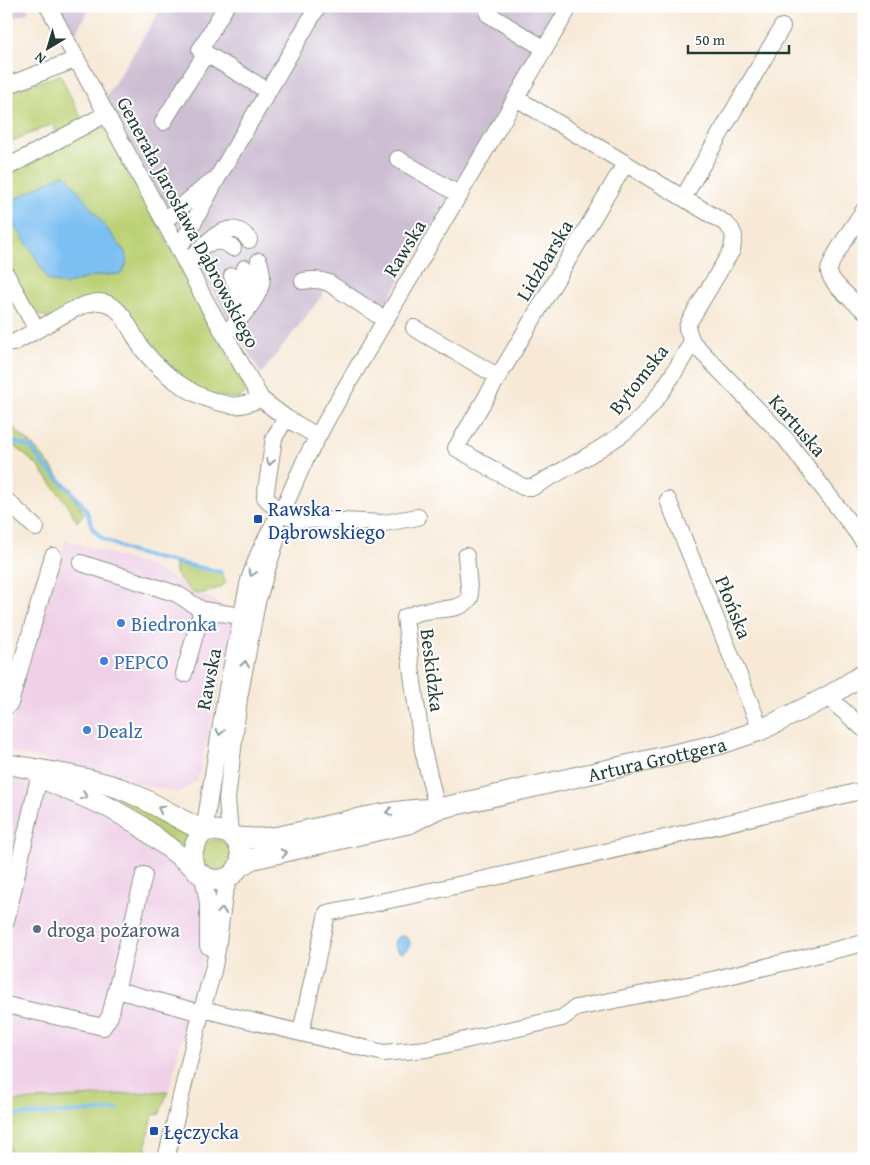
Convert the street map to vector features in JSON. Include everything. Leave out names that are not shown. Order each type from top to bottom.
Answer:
[{"type":"main road","name":"Artura Grottgera","points":[[232,835],[265,840],[381,814],[411,809],[437,809],[704,749],[761,730],[829,696],[864,674]]},
{"type":"main road","points":[[7,764],[87,779],[120,789],[204,831],[215,830],[232,835],[241,852],[234,872],[216,880],[199,872],[138,824],[110,808],[7,764]]},
{"type":"main road","name":"Artura Grottgera","points":[[234,872],[252,859],[410,823],[437,809]]},
{"type":"main road","points":[[199,872],[192,859],[198,838],[204,831]]},
{"type":"street","name":"Generała Jarosława Dąbrowskiego","points":[[48,6],[182,257],[261,399],[286,418],[317,436]]},
{"type":"street","points":[[226,6],[200,50],[268,91]]},
{"type":"street","points":[[182,257],[219,175],[318,6]]},
{"type":"street","name":"Rawska","points":[[204,831],[223,709],[241,616],[259,553],[273,525],[281,514],[317,436],[570,6]]},
{"type":"street","points":[[488,14],[545,49]]},
{"type":"street","points":[[682,198],[782,26]]},
{"type":"street","points":[[164,122],[206,53]]},
{"type":"street","points":[[6,86],[76,59]]},
{"type":"street","name":"Bytomska","points":[[516,98],[725,223],[731,229],[734,236],[732,250],[689,322],[687,328],[692,342],[674,373],[640,418],[626,431],[533,487]]},
{"type":"street","points":[[6,168],[106,114]]},
{"type":"street","points":[[398,159],[460,195]]},
{"type":"street","name":"Lidzbarska","points":[[533,487],[523,487],[456,448],[625,164]]},
{"type":"street","points":[[164,221],[219,175]]},
{"type":"street","points":[[864,210],[835,257],[830,266],[829,273],[833,281],[864,310]]},
{"type":"street","points":[[202,247],[219,234],[230,229],[241,231],[248,240]]},
{"type":"street","points":[[182,257],[219,241],[225,242],[227,251]]},
{"type":"street","points":[[225,335],[244,313],[259,290],[262,276],[245,268],[240,293],[244,313]]},
{"type":"street","points":[[6,274],[36,330]]},
{"type":"street","points":[[303,281],[321,280],[385,320]]},
{"type":"street","points":[[14,343],[86,304],[100,302],[111,304],[120,313],[142,349],[163,372],[184,388],[209,399],[232,406],[261,399]]},
{"type":"street","points":[[414,328],[499,377]]},
{"type":"street","name":"Kartuska","points":[[692,342],[785,438],[864,542]]},
{"type":"street","points":[[286,418],[274,438],[265,497],[281,514],[299,518],[384,523],[418,516]]},
{"type":"street","points":[[6,500],[36,528]]},
{"type":"street","name":"Płońska","points":[[668,500],[761,730]]},
{"type":"street","name":"Rawska","points":[[232,835],[227,799],[238,705],[257,602],[279,528],[281,514]]},
{"type":"street","points":[[6,707],[10,703],[53,556]]},
{"type":"street","name":"Beskidzka","points":[[437,809],[423,750],[405,618],[421,611],[460,607],[467,603],[470,598],[466,556]]},
{"type":"street","points":[[80,563],[177,594],[202,610],[241,616]]},
{"type":"street","points":[[184,674],[202,610]]},
{"type":"street","points":[[829,696],[864,729]]},
{"type":"street","points":[[6,921],[39,777]]},
{"type":"street","points":[[301,1032],[327,913],[644,844],[864,790]]},
{"type":"street","points":[[199,872],[209,915],[203,1005]]},
{"type":"street","points":[[166,1159],[216,957],[224,895],[234,872]]},
{"type":"street","points":[[6,1006],[103,1027],[110,1016],[144,875]]},
{"type":"street","points":[[117,990],[203,1005],[384,1053],[426,1049],[562,1018],[576,1008],[712,980],[864,943]]},
{"type":"shaded area","points":[[6,6],[26,6],[29,12],[9,20],[8,17],[10,16]]},
{"type":"shaded area","points":[[57,6],[91,6],[73,37]]},
{"type":"shaded area","points":[[163,6],[560,6],[379,316],[329,284],[261,374],[177,230],[105,98]]},
{"type":"shaded area","points":[[65,540],[149,566],[237,613],[197,781],[178,793],[6,751],[6,743]]},
{"type":"shaded area","points":[[6,770],[86,800],[188,871],[199,886],[204,950],[199,991],[197,995],[189,1000],[168,1091],[6,1102]]},
{"type":"green space","points":[[60,75],[83,121],[58,135],[53,124],[10,142],[6,134],[6,93]]},
{"type":"green space","points":[[96,126],[106,128],[243,383],[245,393],[239,399],[206,394],[166,368],[116,303],[52,318],[39,315],[31,308],[6,263],[6,173]]},
{"type":"green space","points":[[6,416],[15,429],[48,463],[79,505],[84,513],[77,522],[68,505],[37,465],[6,439]]},
{"type":"green space","points":[[175,563],[221,572],[226,583],[210,591],[193,593],[175,574]]},
{"type":"green space","points":[[60,778],[108,789],[195,832],[187,849]]},
{"type":"green space","points":[[216,840],[227,844],[231,855],[227,866],[216,870],[205,866],[201,855],[205,844]]},
{"type":"green space","points":[[168,1091],[159,1115],[153,1114],[145,1149],[155,1153],[154,1159],[11,1159],[6,1102]]},
{"type":"green space","points":[[6,1118],[11,1159],[6,1159]]},
{"type":"water","points":[[61,175],[66,175],[125,252],[126,263],[121,274],[95,276],[64,285],[48,280],[32,251],[6,213],[6,206],[11,201]]},
{"type":"water","points":[[402,936],[408,938],[410,944],[408,950],[402,952],[396,950],[394,944],[396,938]]},
{"type":"waterway","points":[[6,432],[14,442],[30,447],[45,466],[70,490],[86,509],[93,529],[103,539],[129,551],[150,557],[221,572]]},
{"type":"waterway","points":[[6,1116],[118,1110]]},
{"type":"place","name":"Rawska - Dąbrowskiego","points":[[258,519]]},
{"type":"place","name":"Biedronka","points":[[121,623]]},
{"type":"place","name":"PEPCO","points":[[104,661]]},
{"type":"place","name":"Dealz","points":[[87,730]]},
{"type":"place","name":"droga pożarowa","points":[[37,929]]},
{"type":"place","name":"Łęczycka","points":[[154,1131]]}]
